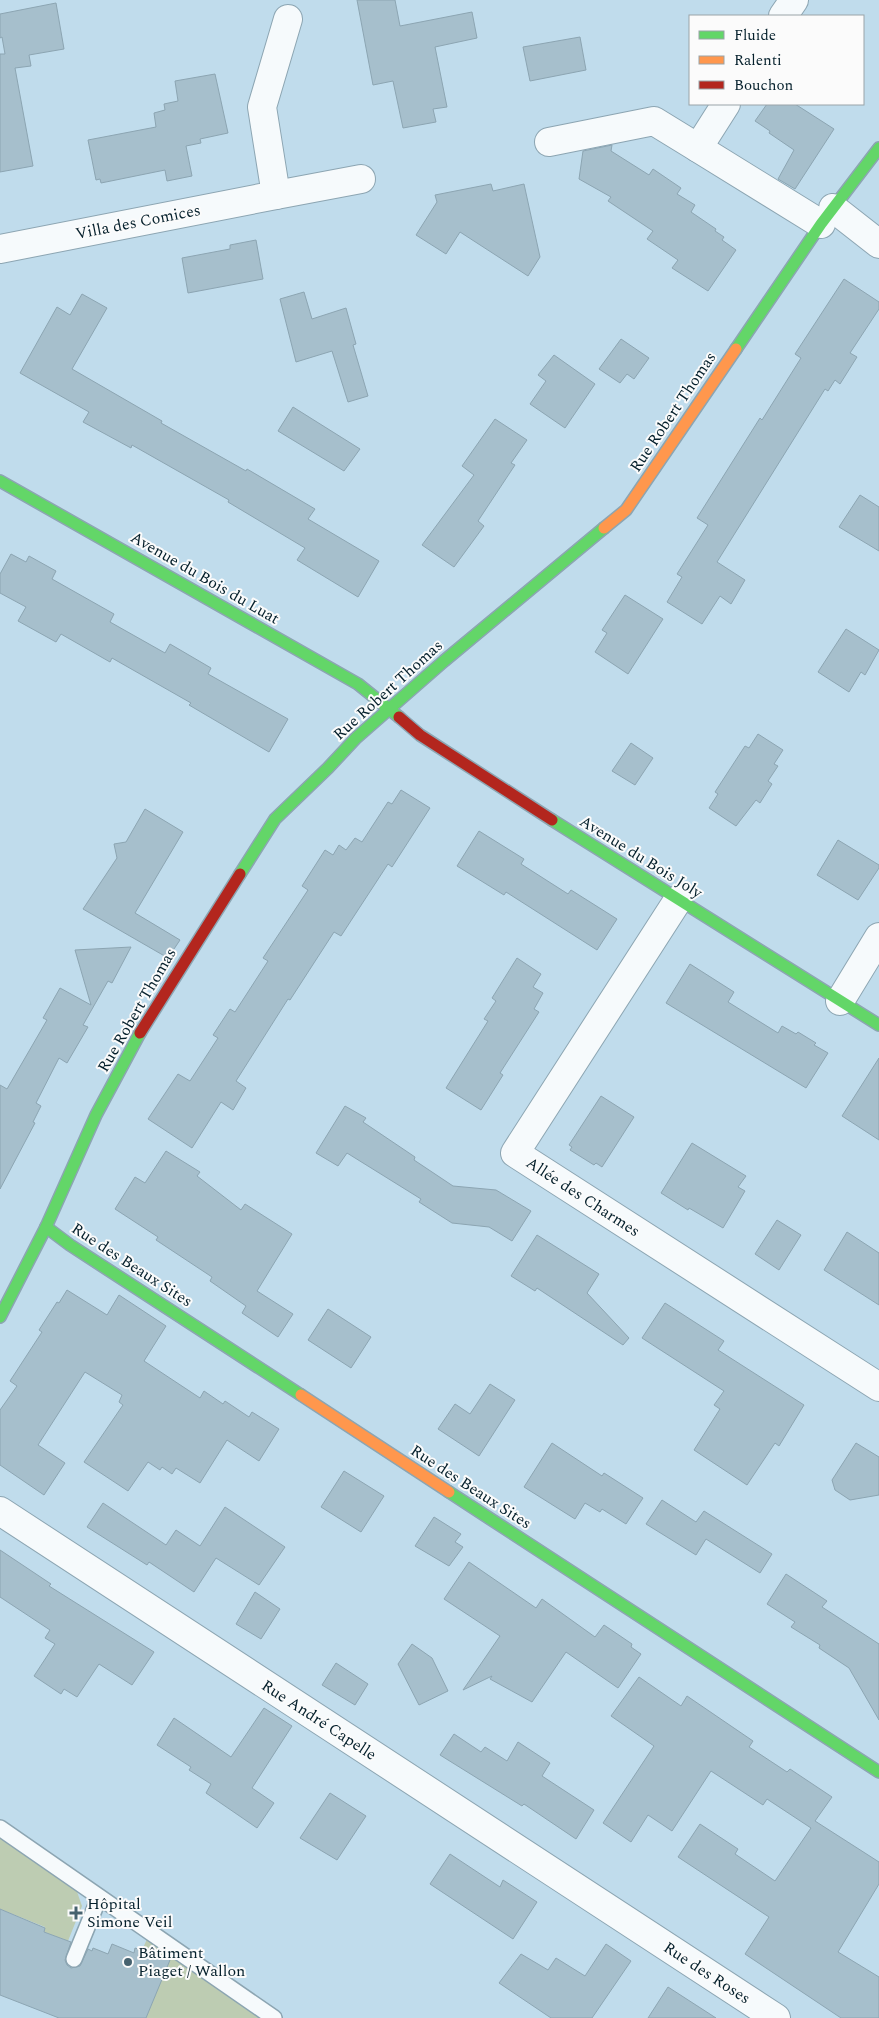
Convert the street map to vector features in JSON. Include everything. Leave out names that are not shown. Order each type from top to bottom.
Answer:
[{"type":"street","points":[[784,15],[794,0]]},
{"type":"street","points":[[276,195],[262,107],[288,19]]},
{"type":"street","points":[[698,148],[725,105]]},
{"type":"street","points":[[549,142],[654,121],[698,148],[879,244]]},
{"type":"street","name":"Rue Robert Thomas","points":[[0,1317],[46,1227],[96,1116],[145,1024],[275,819],[356,738],[626,510],[827,216],[879,148]]},
{"type":"street","name":"Villa des Comices","points":[[0,249],[361,179]]},
{"type":"street","name":"Avenue du Bois du Luat","points":[[0,481],[358,684],[389,711]]},
{"type":"street","name":"Avenue du Bois Joly","points":[[389,711],[420,735],[678,900],[879,1025]]},
{"type":"street","name":"Allée des Charmes","points":[[678,900],[515,1153],[879,1387]]},
{"type":"street","points":[[840,1001],[879,937]]},
{"type":"street","name":"Rue des Beaux Sites","points":[[46,1227],[78,1250],[879,1772]]},
{"type":"street","name":"Rue André Capelle","points":[[0,1511],[638,1929]]},
{"type":"street","name":"Rue des Roses","points":[[638,1929],[776,2018]]},
{"type":"lane","points":[[0,1828],[274,2018]]},
{"type":"lane","points":[[74,1959],[99,1898]]},
{"type":"green space","points":[[0,1833],[75,1886],[82,1906],[68,1941],[44,1932],[45,1927],[0,1909]]},
{"type":"green space","points":[[148,1937],[262,2018],[146,2018],[169,1960],[142,1950]]},
{"type":"building","points":[[357,0],[395,0],[400,26],[472,12],[477,38],[435,47],[447,107],[433,109],[436,122],[403,128],[393,81],[373,85]]},
{"type":"building","points":[[56,3],[64,49],[29,55],[31,66],[15,68],[33,166],[0,172],[0,54],[5,54],[2,37],[0,38],[0,14]]},
{"type":"building","points":[[580,37],[586,70],[530,81],[523,47]]},
{"type":"building","points":[[215,74],[228,133],[200,139],[201,143],[186,146],[192,176],[167,181],[165,170],[101,183],[100,179],[96,180],[88,140],[156,127],[154,113],[165,110],[164,104],[178,101],[175,81]]},
{"type":"building","points":[[766,105],[797,105],[834,129],[795,189],[778,179],[794,150],[755,121]]},
{"type":"building","points":[[612,145],[611,151],[649,175],[653,169],[681,188],[677,194],[695,205],[691,212],[716,229],[715,231],[724,237],[722,240],[736,250],[708,291],[672,268],[678,260],[647,239],[653,231],[608,201],[611,197],[579,179],[583,151]]},
{"type":"building","points":[[491,184],[493,191],[524,184],[540,257],[528,276],[460,232],[446,254],[416,235],[437,202],[435,195]]},
{"type":"building","points":[[256,240],[263,279],[188,293],[182,258],[230,249],[230,245]]},
{"type":"building","points":[[844,279],[879,302],[879,309],[850,353],[857,357],[840,384],[835,380],[828,391],[825,389],[717,562],[745,580],[731,604],[720,596],[702,624],[667,602],[682,577],[677,574],[708,525],[697,518],[760,418],[762,420],[801,358],[795,354]]},
{"type":"building","points":[[304,292],[312,319],[346,308],[356,344],[353,345],[368,396],[348,402],[332,351],[296,362],[280,299]]},
{"type":"building","points":[[82,294],[107,308],[72,369],[162,421],[161,423],[246,471],[247,469],[315,509],[308,519],[379,561],[358,597],[297,560],[305,548],[228,502],[229,500],[132,445],[131,448],[83,422],[89,412],[20,373],[57,307],[70,315]]},
{"type":"building","points":[[621,339],[649,358],[634,379],[627,374],[620,383],[599,369]]},
{"type":"building","points":[[554,355],[595,384],[565,428],[530,404],[546,381],[538,375]]},
{"type":"building","points":[[293,407],[360,449],[344,471],[278,431]]},
{"type":"building","points":[[495,419],[527,440],[511,463],[515,465],[478,521],[484,526],[454,567],[422,545],[474,475],[462,466]]},
{"type":"building","points":[[860,495],[879,507],[879,551],[839,527]]},
{"type":"building","points":[[11,554],[26,562],[29,556],[56,571],[52,579],[114,614],[110,622],[165,653],[170,644],[211,668],[208,674],[288,719],[269,752],[189,705],[191,703],[112,658],[110,662],[61,634],[56,642],[18,621],[26,607],[0,593],[0,574]]},
{"type":"building","points":[[625,595],[663,619],[628,674],[595,652],[607,633],[602,630]]},
{"type":"building","points":[[846,629],[879,650],[865,675],[861,672],[849,692],[818,672]]},
{"type":"building","points":[[758,734],[783,750],[774,764],[778,766],[768,781],[772,784],[760,803],[756,800],[736,826],[709,808],[718,794],[715,792],[745,746],[749,748]]},
{"type":"building","points":[[631,743],[653,758],[635,785],[612,771]]},
{"type":"building","points":[[401,790],[430,808],[392,867],[388,864],[341,936],[334,932],[290,1000],[288,999],[236,1081],[246,1088],[233,1110],[221,1102],[192,1148],[148,1119],[178,1074],[190,1081],[218,1038],[213,1035],[230,1009],[235,1012],[268,961],[263,958],[308,890],[302,886],[325,850],[333,855],[339,845],[346,850],[355,838],[362,842],[388,802],[392,804]]},
{"type":"building","points":[[145,809],[183,832],[135,913],[180,940],[168,958],[83,909],[117,858],[114,844],[126,842]]},
{"type":"building","points":[[479,831],[524,859],[521,864],[568,894],[571,890],[617,919],[597,950],[506,892],[504,895],[457,866]]},
{"type":"building","points":[[838,840],[879,865],[879,868],[858,900],[817,875]]},
{"type":"building","points":[[131,947],[112,983],[108,981],[83,1025],[88,1027],[67,1063],[59,1058],[36,1103],[41,1106],[33,1122],[35,1123],[0,1189],[0,1085],[7,1089],[47,1020],[43,1018],[60,988],[91,1005],[75,950]]},
{"type":"building","points":[[517,958],[541,974],[533,987],[543,993],[534,1009],[539,1012],[500,1073],[503,1075],[481,1110],[446,1088],[488,1021],[484,1019],[496,1001],[492,998]]},
{"type":"building","points":[[690,964],[734,992],[728,1002],[778,1033],[782,1026],[796,1034],[798,1032],[828,1053],[806,1088],[666,1003]]},
{"type":"building","points":[[879,1058],[879,1140],[842,1116]]},
{"type":"building","points":[[601,1096],[634,1117],[602,1167],[596,1163],[594,1165],[570,1150],[572,1147],[569,1145]]},
{"type":"building","points":[[345,1106],[366,1118],[363,1122],[415,1157],[414,1160],[453,1186],[496,1190],[531,1211],[512,1241],[489,1227],[452,1223],[419,1202],[421,1199],[347,1153],[338,1166],[316,1153]]},
{"type":"building","points":[[692,1143],[746,1176],[738,1187],[745,1191],[723,1228],[689,1208],[688,1210],[661,1193]]},
{"type":"building","points":[[166,1151],[200,1172],[197,1176],[241,1210],[245,1204],[292,1234],[257,1291],[293,1314],[278,1337],[242,1313],[246,1306],[210,1281],[212,1277],[156,1240],[158,1237],[115,1209],[135,1177],[145,1183]]},
{"type":"building","points":[[777,1220],[801,1235],[779,1270],[755,1254]]},
{"type":"building","points":[[847,1232],[879,1253],[879,1305],[824,1270]]},
{"type":"building","points":[[537,1235],[599,1274],[587,1293],[629,1338],[623,1345],[537,1288],[535,1291],[511,1276]]},
{"type":"building","points":[[67,1290],[107,1315],[119,1295],[166,1326],[144,1361],[200,1398],[204,1391],[223,1404],[225,1401],[249,1417],[252,1412],[279,1429],[259,1461],[227,1440],[200,1483],[176,1468],[172,1474],[162,1467],[160,1470],[148,1462],[128,1491],[84,1462],[123,1405],[119,1402],[122,1395],[85,1372],[38,1445],[65,1463],[44,1495],[0,1465],[0,1410],[17,1386],[10,1381],[42,1332],[39,1330]]},
{"type":"building","points":[[665,1303],[724,1341],[718,1350],[804,1405],[779,1446],[775,1443],[747,1485],[694,1450],[720,1409],[714,1405],[724,1391],[642,1338]]},
{"type":"building","points":[[328,1309],[371,1337],[351,1368],[308,1340]]},
{"type":"building","points":[[490,1384],[515,1400],[479,1456],[438,1429],[455,1404],[470,1414]]},
{"type":"building","points":[[552,1443],[602,1476],[604,1473],[643,1498],[626,1524],[602,1509],[600,1512],[585,1503],[575,1519],[524,1487]]},
{"type":"building","points":[[856,1443],[879,1457],[879,1495],[850,1500],[835,1490],[832,1480]]},
{"type":"building","points":[[344,1471],[384,1496],[361,1532],[321,1507]]},
{"type":"building","points":[[662,1500],[696,1522],[704,1511],[772,1554],[760,1573],[706,1539],[696,1555],[646,1524]]},
{"type":"building","points":[[103,1503],[166,1545],[176,1530],[200,1546],[225,1507],[285,1547],[259,1585],[216,1558],[194,1592],[149,1562],[147,1565],[87,1527]]},
{"type":"building","points":[[434,1517],[461,1534],[455,1542],[463,1547],[449,1566],[415,1546]]},
{"type":"building","points":[[0,1550],[51,1584],[49,1586],[154,1652],[132,1685],[99,1664],[77,1697],[64,1689],[61,1694],[34,1676],[55,1644],[45,1638],[50,1630],[0,1597]]},
{"type":"building","points":[[469,1562],[536,1608],[542,1599],[595,1637],[604,1625],[632,1644],[631,1647],[641,1654],[618,1688],[566,1652],[532,1702],[490,1679],[492,1676],[463,1690],[500,1636],[444,1599]]},
{"type":"building","points":[[786,1574],[827,1601],[822,1607],[879,1644],[879,1720],[849,1668],[819,1648],[820,1645],[791,1627],[795,1622],[767,1604]]},
{"type":"building","points":[[255,1592],[280,1609],[261,1639],[236,1624]]},
{"type":"building","points":[[412,1644],[432,1658],[448,1691],[419,1705],[398,1664]]},
{"type":"building","points":[[336,1663],[368,1684],[355,1705],[322,1685]]},
{"type":"building","points":[[639,1677],[681,1706],[687,1696],[753,1741],[749,1747],[787,1772],[790,1769],[832,1797],[815,1821],[879,1862],[879,1884],[838,1952],[879,1977],[879,2018],[841,2018],[745,1954],[769,1917],[678,1857],[700,1824],[738,1849],[735,1854],[775,1881],[811,1828],[767,1799],[763,1805],[711,1771],[672,1831],[648,1815],[631,1842],[603,1823],[654,1746],[611,1716]]},
{"type":"building","points":[[264,1708],[292,1726],[252,1788],[274,1803],[257,1828],[206,1793],[211,1784],[189,1770],[191,1767],[157,1745],[174,1718],[231,1757]]},
{"type":"building","points":[[454,1734],[481,1752],[485,1747],[507,1761],[518,1742],[550,1763],[542,1776],[594,1810],[576,1839],[524,1804],[522,1806],[440,1755]]},
{"type":"building","points":[[330,1793],[366,1816],[337,1860],[300,1838]]},
{"type":"building","points":[[450,1854],[500,1887],[503,1880],[537,1902],[513,1939],[430,1884]]},
{"type":"building","name":"Bâtiment Piaget / Wallon","points":[[0,1909],[45,1928],[44,1932],[71,1942],[65,1960],[71,1968],[80,1966],[88,1949],[92,1951],[93,1948],[108,1954],[112,1944],[134,1953],[135,1948],[170,1960],[146,2018],[59,2018],[0,1995]]},
{"type":"building","points":[[606,1944],[631,1961],[592,2018],[551,2018],[499,1983],[521,1954],[548,1970],[556,1958],[585,1976]]},
{"type":"building","points":[[668,1987],[716,2018],[648,2018]]},
{"type":"traffic: fast","points":[[736,349],[821,224],[879,148]]},
{"type":"traffic: fast","points":[[0,481],[358,684],[399,717]]},
{"type":"traffic: fast","points":[[240,874],[275,819],[356,738],[444,661],[604,528]]},
{"type":"traffic: fast","points":[[552,820],[879,1025]]},
{"type":"traffic: fast","points":[[0,1317],[46,1227],[96,1115],[140,1033]]},
{"type":"traffic: fast","points":[[46,1227],[70,1245],[301,1395]]},
{"type":"traffic: fast","points":[[449,1492],[879,1772]]},
{"type":"traffic: slow","points":[[604,528],[626,510],[736,349]]},
{"type":"traffic: slow","points":[[301,1395],[449,1492]]},
{"type":"traffic: jam","points":[[399,717],[420,735],[552,820]]},
{"type":"traffic: jam","points":[[140,1033],[240,874]]},
{"type":"place","name":"Hôpital Simone Veil","points":[[76,1913]]},
{"type":"place","name":"Bâtiment Piaget / Wallon","points":[[128,1962]]}]
